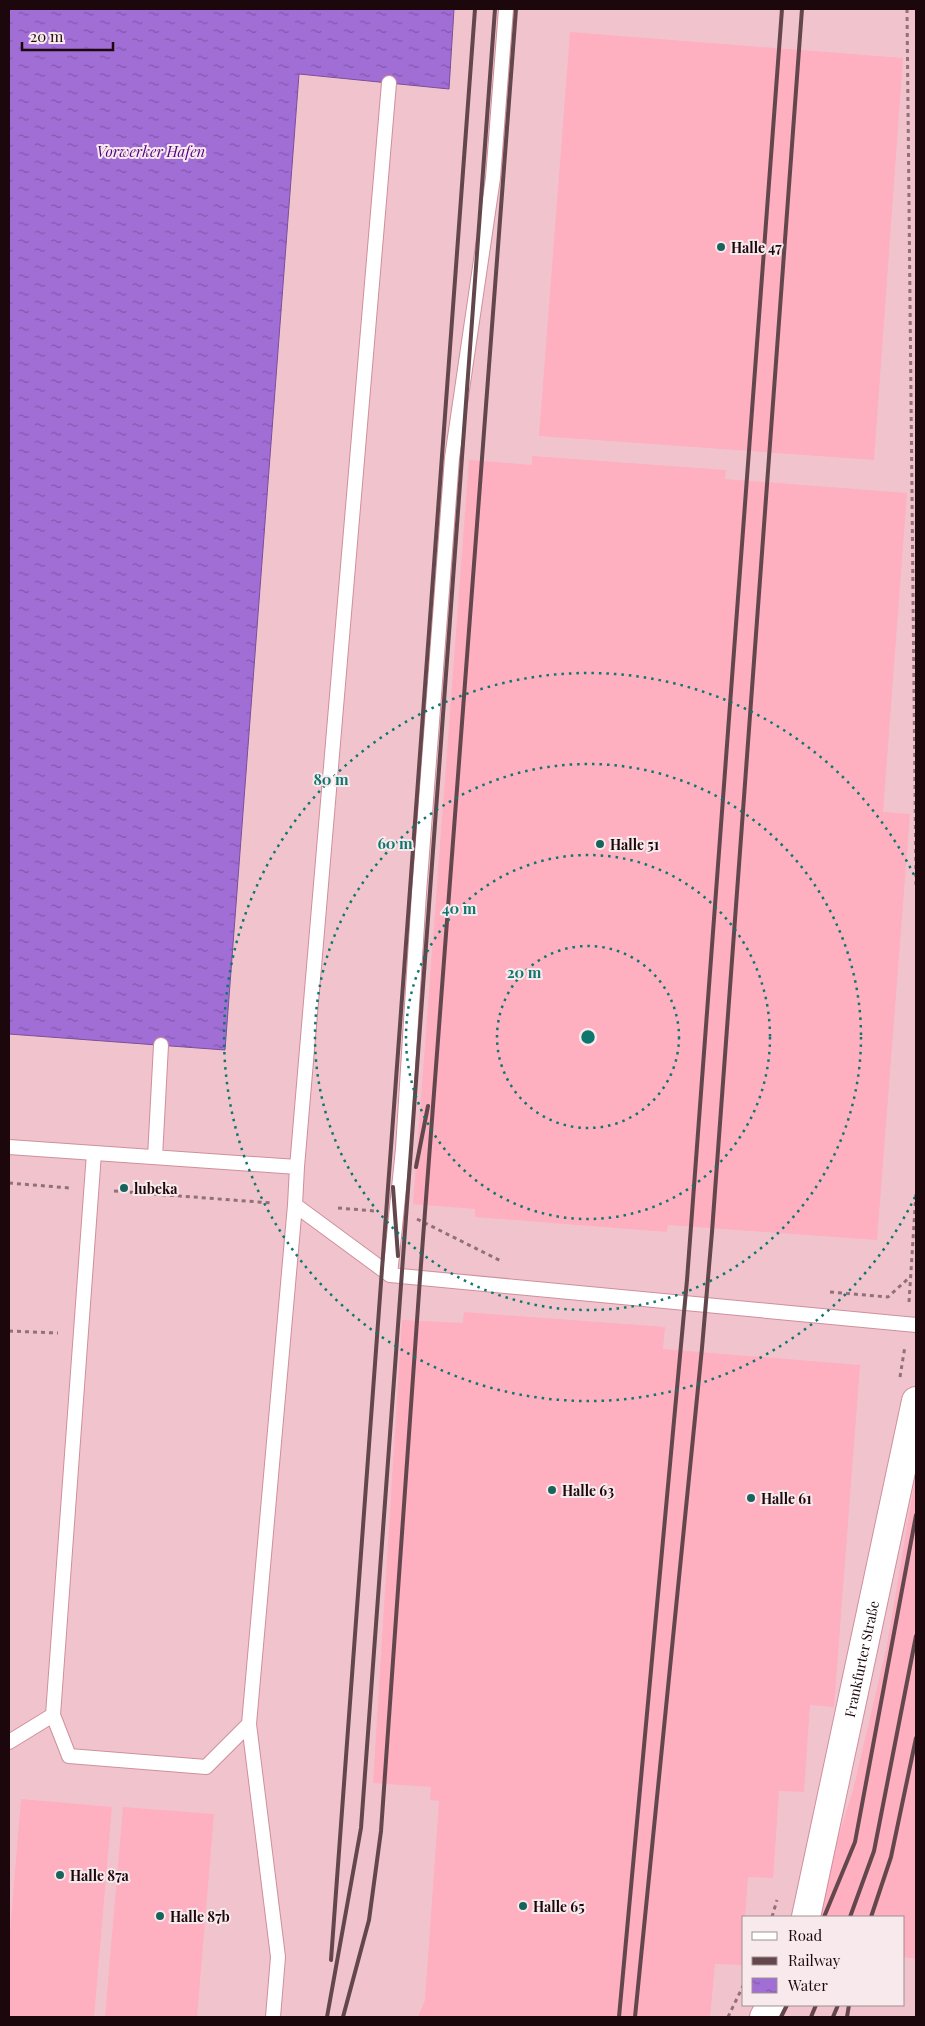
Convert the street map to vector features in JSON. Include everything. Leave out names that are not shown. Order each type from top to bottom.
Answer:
[{"type":"street","name":"Frankfurter Straße","points":[[806,1916],[916,1401]]},
{"type":"street","points":[[764,2017],[770,2006]]},
{"type":"lane","points":[[390,1275],[403,1149],[419,893],[452,458],[492,178],[506,9]]},
{"type":"lane","points":[[273,2017],[278,1957],[249,1724],[295,1205],[389,83]]},
{"type":"lane","points":[[155,1157],[161,1045]]},
{"type":"lane","points":[[9,1147],[297,1167]]},
{"type":"lane","points":[[94,1153],[53,1715],[69,1756],[206,1767],[249,1724]]},
{"type":"lane","points":[[295,1205],[390,1275],[916,1325]]},
{"type":"lane","points":[[9,1742],[53,1715]]},
{"type":"path","points":[[907,9],[916,885]]},
{"type":"path","points":[[9,1183],[406,1214],[503,1263]]},
{"type":"path","points":[[66,1197],[67,1188]]},
{"type":"path","points":[[822,1291],[888,1297],[911,1276]]},
{"type":"path","points":[[9,1331],[58,1334],[59,1324]]},
{"type":"path","points":[[728,2017],[742,1988]]},
{"type":"shaded area","points":[[454,9],[916,9],[916,2017],[9,2017],[9,1034],[225,1049],[299,74],[448,89]]},
{"type":"water","name":"Vorwerker Hafen","points":[[9,9],[454,9],[449,89],[299,74],[225,1050],[9,1034]]},
{"type":"building","name":"Halle 47","points":[[570,32],[903,58],[874,460],[539,436]]},
{"type":"building","points":[[532,456],[726,470],[725,479],[907,493],[883,812],[910,814],[877,1240],[668,1225],[667,1232],[475,1217],[475,1209],[413,1204],[469,460],[532,465]]},
{"type":"building","points":[[464,1312],[665,1327],[663,1349],[860,1365],[834,1707],[810,1705],[804,1792],[779,1791],[773,1878],[748,1877],[745,1916],[742,1916],[742,1965],[715,1964],[710,2017],[418,2017],[425,2000],[439,1801],[430,1800],[431,1787],[373,1783],[402,1320],[463,1323]]},
{"type":"building","points":[[916,1479],[916,1959],[905,1957],[905,1916],[813,1916],[853,1790],[887,1645]]},
{"type":"building","name":"Halle 87a","points":[[21,1799],[112,1807],[94,2017],[9,2017],[9,1944]]},
{"type":"building","name":"Halle 87b","points":[[123,1807],[214,1814],[197,2017],[105,2017]]},
{"type":"railway","points":[[331,1960],[475,9]]},
{"type":"railway","points":[[327,2017],[361,1828],[495,9]]},
{"type":"railway","points":[[343,2017],[369,1920],[381,1831],[420,1278],[516,9]]},
{"type":"railway","points":[[619,2017],[687,1280],[782,9]]},
{"type":"railway","points":[[635,2017],[712,1232],[802,9]]},
{"type":"railway","points":[[416,1167],[428,1106]]},
{"type":"railway","points":[[393,1187],[398,1256]]},
{"type":"railway","points":[[824,1916],[855,1842],[916,1515]]},
{"type":"railway","points":[[850,1916],[874,1851],[916,1636]]},
{"type":"railway","points":[[871,1916],[891,1857],[916,1738]]},
{"type":"railway","points":[[781,2017],[786,2006]]},
{"type":"railway","points":[[811,2017],[816,2006]]},
{"type":"railway","points":[[833,2017],[838,2006]]},
{"type":"railway","points":[[847,2017],[849,2006]]},
{"type":"place","name":"Halle 47","points":[[721,247]]},
{"type":"place","name":"Halle 51","points":[[600,844]]},
{"type":"place","name":"lubeka","points":[[124,1188]]},
{"type":"place","name":"Halle 63","points":[[552,1490]]},
{"type":"place","name":"Halle 61","points":[[751,1498]]},
{"type":"place","name":"Halle 87a","points":[[60,1875]]},
{"type":"place","name":"Halle 65","points":[[523,1906]]},
{"type":"place","name":"Halle 87b","points":[[160,1916]]}]
